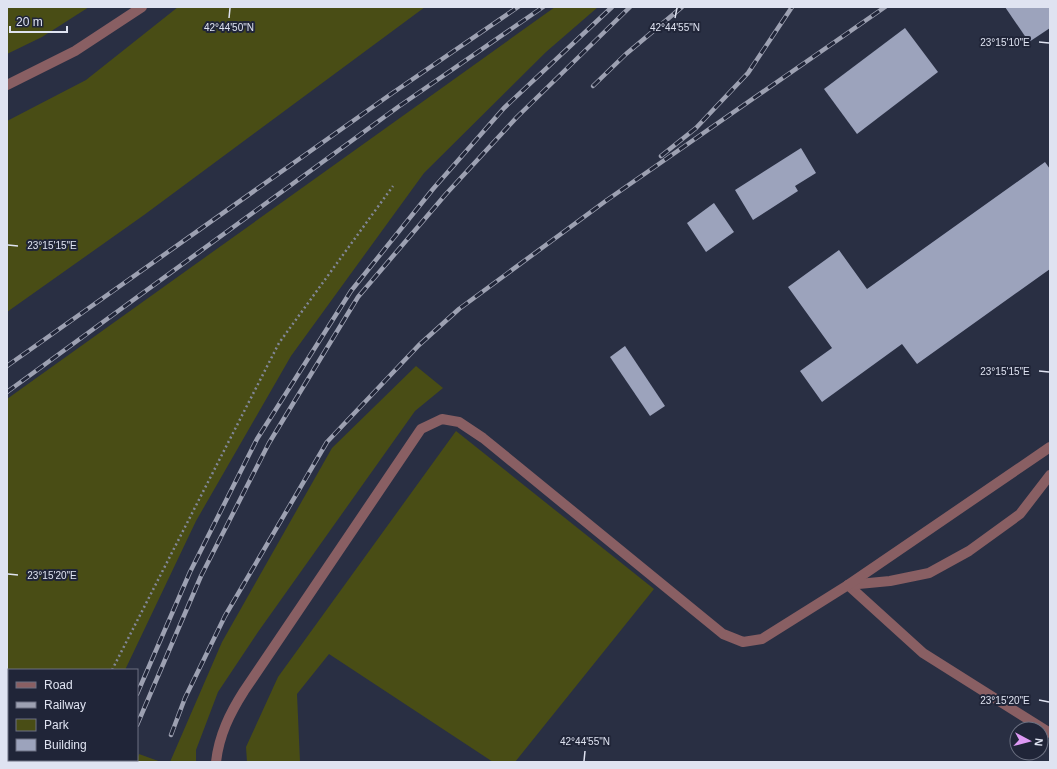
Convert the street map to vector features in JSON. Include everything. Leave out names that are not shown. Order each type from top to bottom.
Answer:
[{"type":"street","points":[[7,85],[75,51],[142,7]]},
{"type":"street","points":[[216,762],[218,746],[230,713],[244,691],[421,429],[442,419],[459,422],[483,438],[723,634],[743,642],[762,640],[848,585],[1050,447]]},
{"type":"street","points":[[848,585],[890,581],[929,573],[969,551],[1020,514],[1050,475]]},
{"type":"street","points":[[848,585],[923,653],[1050,733]]},
{"type":"path","points":[[112,669],[279,343],[393,186]]},
{"type":"green space","points":[[7,7],[89,7],[42,37],[7,54]]},
{"type":"green space","points":[[178,7],[425,7],[144,215],[7,312],[7,121],[86,80]]},
{"type":"green space","points":[[555,7],[598,7],[546,52],[424,173],[291,356],[196,521],[125,669],[8,669],[8,761],[91,762],[7,762],[7,399]]},
{"type":"green space","points":[[416,366],[443,388],[415,411],[258,632],[218,692],[196,750],[196,762],[170,762],[222,642],[332,448]]},
{"type":"green space","points":[[456,431],[654,589],[515,762],[493,762],[329,654],[297,694],[300,762],[247,762],[246,747],[278,677]]},
{"type":"green space","points":[[139,754],[161,762],[136,762],[138,761]]},
{"type":"building","points":[[1005,7],[1050,7],[1050,28],[1029,42]]},
{"type":"building","points":[[905,28],[938,72],[857,134],[824,89]]},
{"type":"building","points":[[801,148],[816,173],[795,186],[798,191],[753,220],[735,190]]},
{"type":"building","points":[[1045,162],[1050,169],[1050,269],[917,364],[902,344],[822,402],[800,371],[832,348],[788,287],[839,250],[867,289]]},
{"type":"building","points":[[714,203],[734,232],[706,252],[687,223]]},
{"type":"building","points":[[625,346],[665,406],[650,416],[610,357]]},
{"type":"railway","points":[[7,366],[391,94],[518,7]]},
{"type":"railway","points":[[7,392],[398,107],[543,7]]},
{"type":"railway","points":[[138,692],[190,572],[257,439],[351,291],[433,189],[504,108],[612,7]]},
{"type":"railway","points":[[138,723],[201,576],[269,443],[358,297],[446,194],[517,117],[630,7]]},
{"type":"railway","points":[[593,86],[626,54],[682,7]]},
{"type":"railway","points":[[661,156],[696,128],[748,73],[792,7]]},
{"type":"railway","points":[[171,735],[185,698],[225,616],[327,442],[419,345],[459,309],[607,200],[885,7]]}]
